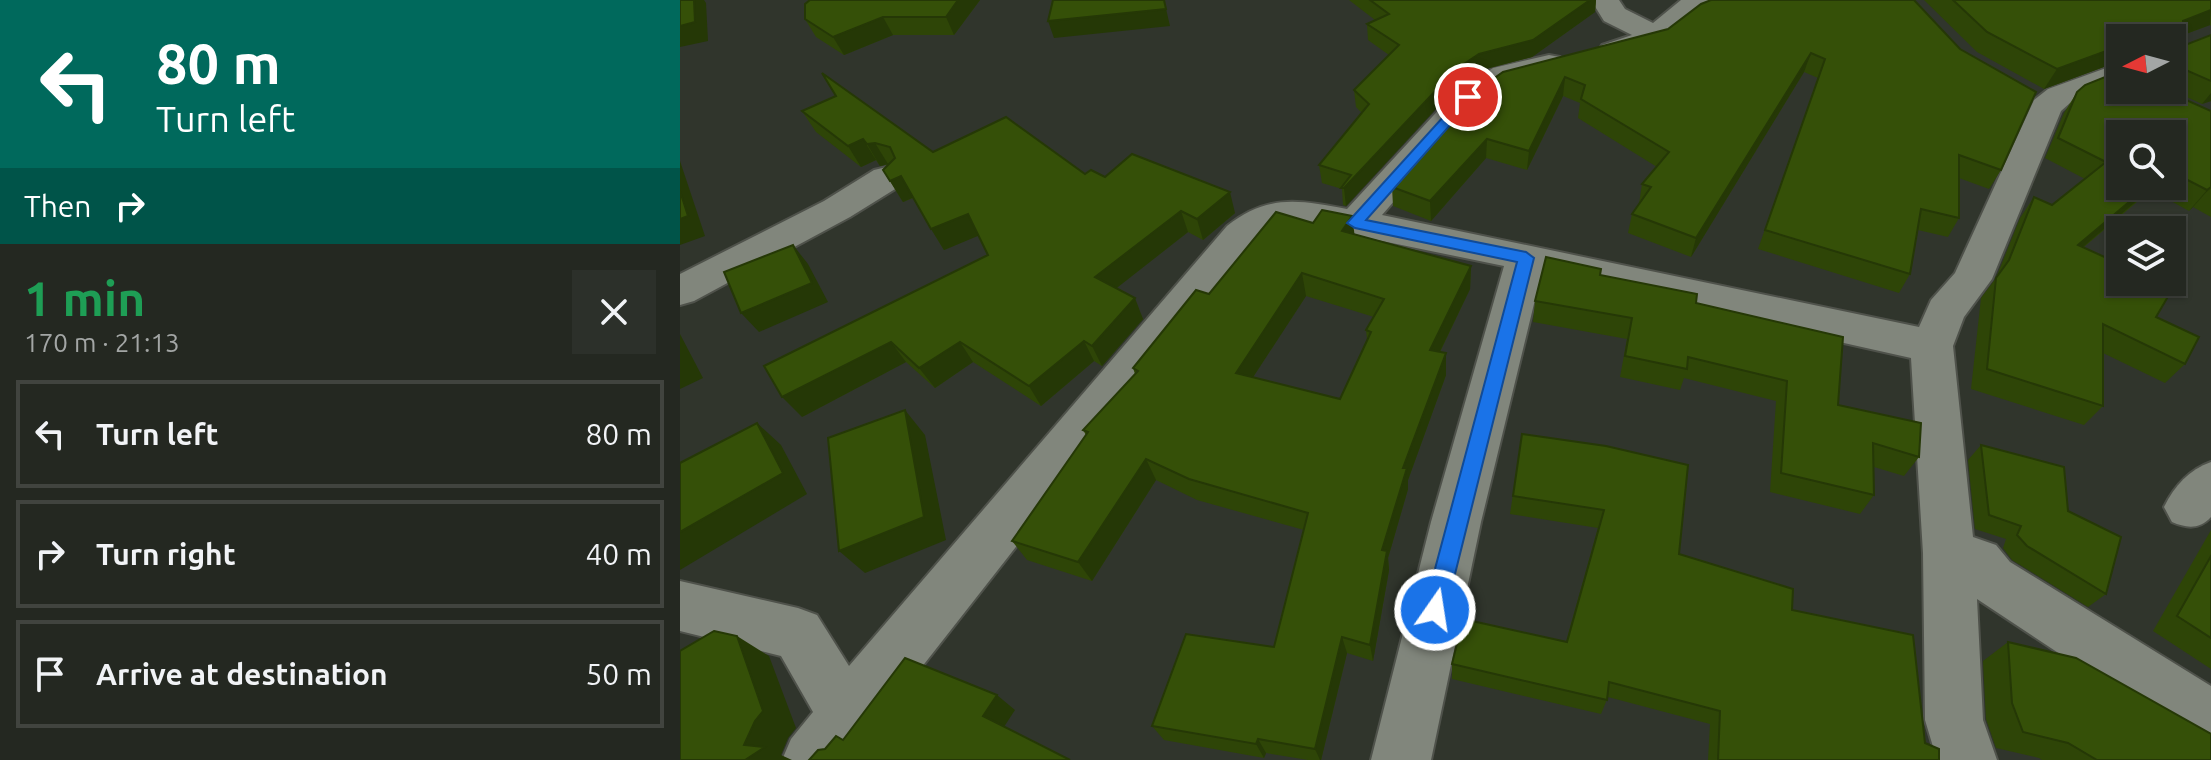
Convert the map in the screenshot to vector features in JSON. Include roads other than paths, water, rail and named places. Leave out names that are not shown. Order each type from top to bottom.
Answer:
[{"type":"street","points":[[1605,0],[1614,15],[1656,36]]},
{"type":"street","points":[[1355,223],[1468,97],[1490,81],[1622,49],[1656,36],[1697,0]]},
{"type":"street","points":[[1967,760],[1954,720],[1949,553],[1932,346],[1946,311],[1972,279],[2034,100],[2059,96],[2106,81]]},
{"type":"street","points":[[680,291],[837,209],[887,178]]},
{"type":"street","points":[[812,760],[1240,235],[1260,219],[1278,213],[1299,212],[1932,346]]},
{"type":"street","points":[[1401,760],[1456,522],[1526,258]]},
{"type":"street","points":[[1949,553],[1978,562],[1991,579],[2211,719]]},
{"type":"street","points":[[680,606],[798,634],[847,715]]}]
